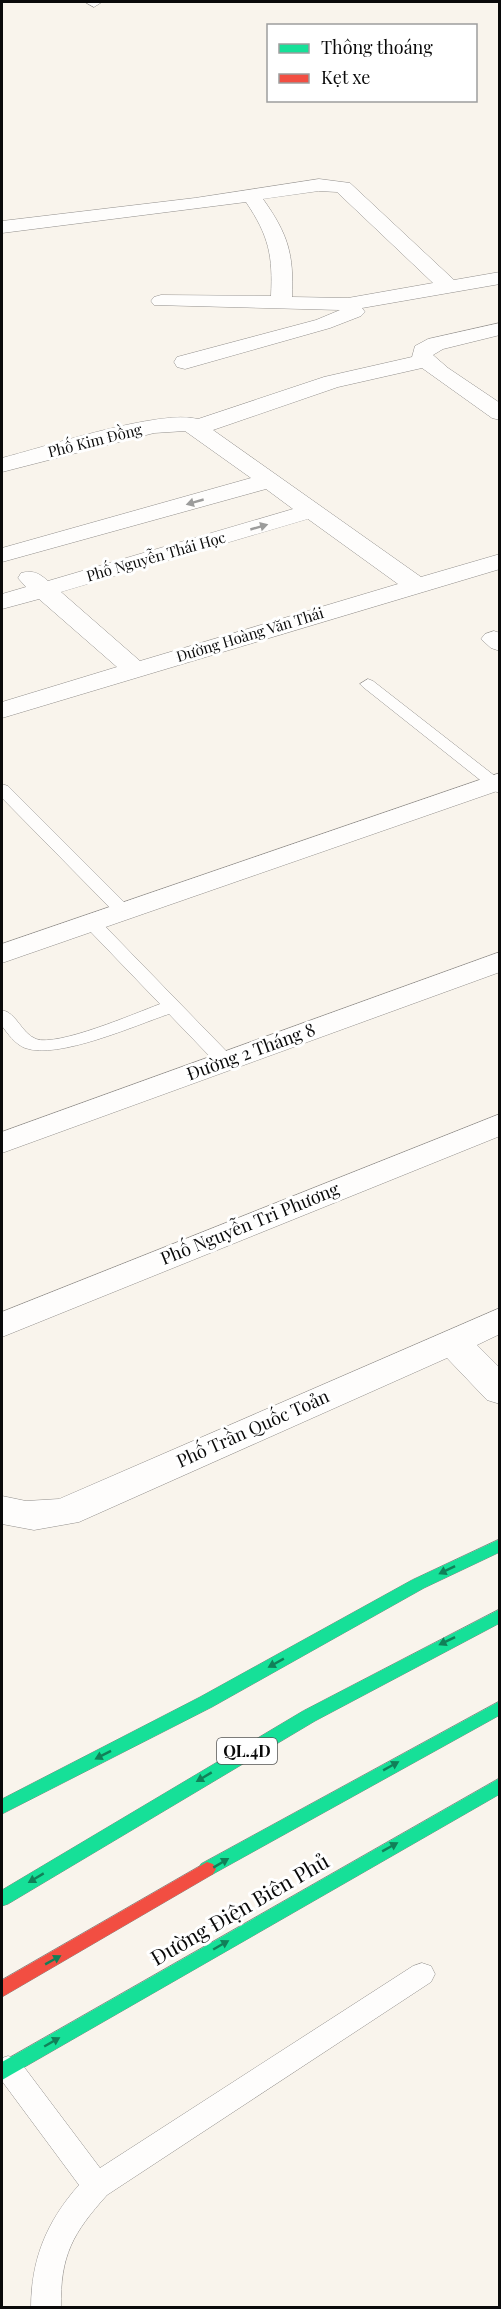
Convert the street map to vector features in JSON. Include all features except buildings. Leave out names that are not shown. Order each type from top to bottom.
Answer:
[{"type":"main road","points":[[4,1802],[206,1702],[418,1584],[500,1545]]},
{"type":"main road","name":"QL.4D","points":[[2,1899],[303,1718],[422,1653],[500,1615]]},
{"type":"main road","points":[[2,1989],[294,1820],[500,1707]]},
{"type":"main road","name":"Đường Điện Biên Phủ","points":[[5,2070],[500,1785]]},
{"type":"street","points":[[2,227],[251,196],[319,184],[343,187],[388,232],[451,288]]},
{"type":"street","points":[[251,196],[282,248],[281,303]]},
{"type":"street","points":[[161,301],[371,302],[500,278]]},
{"type":"street","points":[[185,362],[323,324],[371,302]]},
{"type":"street","name":"Phố Kim Đồng","points":[[2,465],[154,426],[194,426],[332,382],[424,356],[443,342],[500,329]]},
{"type":"street","points":[[424,356],[499,412]]},
{"type":"street","points":[[194,426],[416,585]]},
{"type":"street","points":[[3,555],[271,480]]},
{"type":"street","name":"Phố Nguyễn Thái Học","points":[[2,602],[311,511]]},
{"type":"street","points":[[3,555],[135,670]]},
{"type":"street","name":"Đường Hoàng Văn Thái","points":[[2,710],[500,561]]},
{"type":"street","points":[[2,954],[498,784]]},
{"type":"street","name":"Đường 2 Tháng 8","points":[[2,1143],[500,961]]},
{"type":"street","name":"Phố Nguyễn Tri Phương","points":[[2,1325],[500,1124]]},
{"type":"street","name":"Phố Trần Quốc Toản","points":[[2,1510],[20,1516],[41,1516],[66,1512],[500,1320]]},
{"type":"street","points":[[452,1341],[500,1391]]},
{"type":"lane","points":[[368,684],[498,784]]},
{"type":"lane","points":[[2,789],[124,912]]},
{"type":"lane","points":[[92,922],[170,1007],[225,1061]]},
{"type":"lane","points":[[2,1015],[28,1043],[40,1047],[72,1040],[170,1007]]},
{"type":"lane","points":[[46,2307],[45,2278],[54,2242],[72,2213],[97,2186],[422,1974]]},
{"type":"lane","points":[[5,2070],[97,2186]]},
{"type":"traffic: fast","points":[[2,1807],[206,1702],[418,1584],[500,1545]]},
{"type":"traffic: fast","points":[[2,1899],[309,1716],[500,1615]]},
{"type":"traffic: fast","points":[[207,1869],[500,1707]]},
{"type":"traffic: fast","points":[[2,2072],[500,1785]]},
{"type":"traffic: jam","points":[[2,1989],[207,1869]]}]
